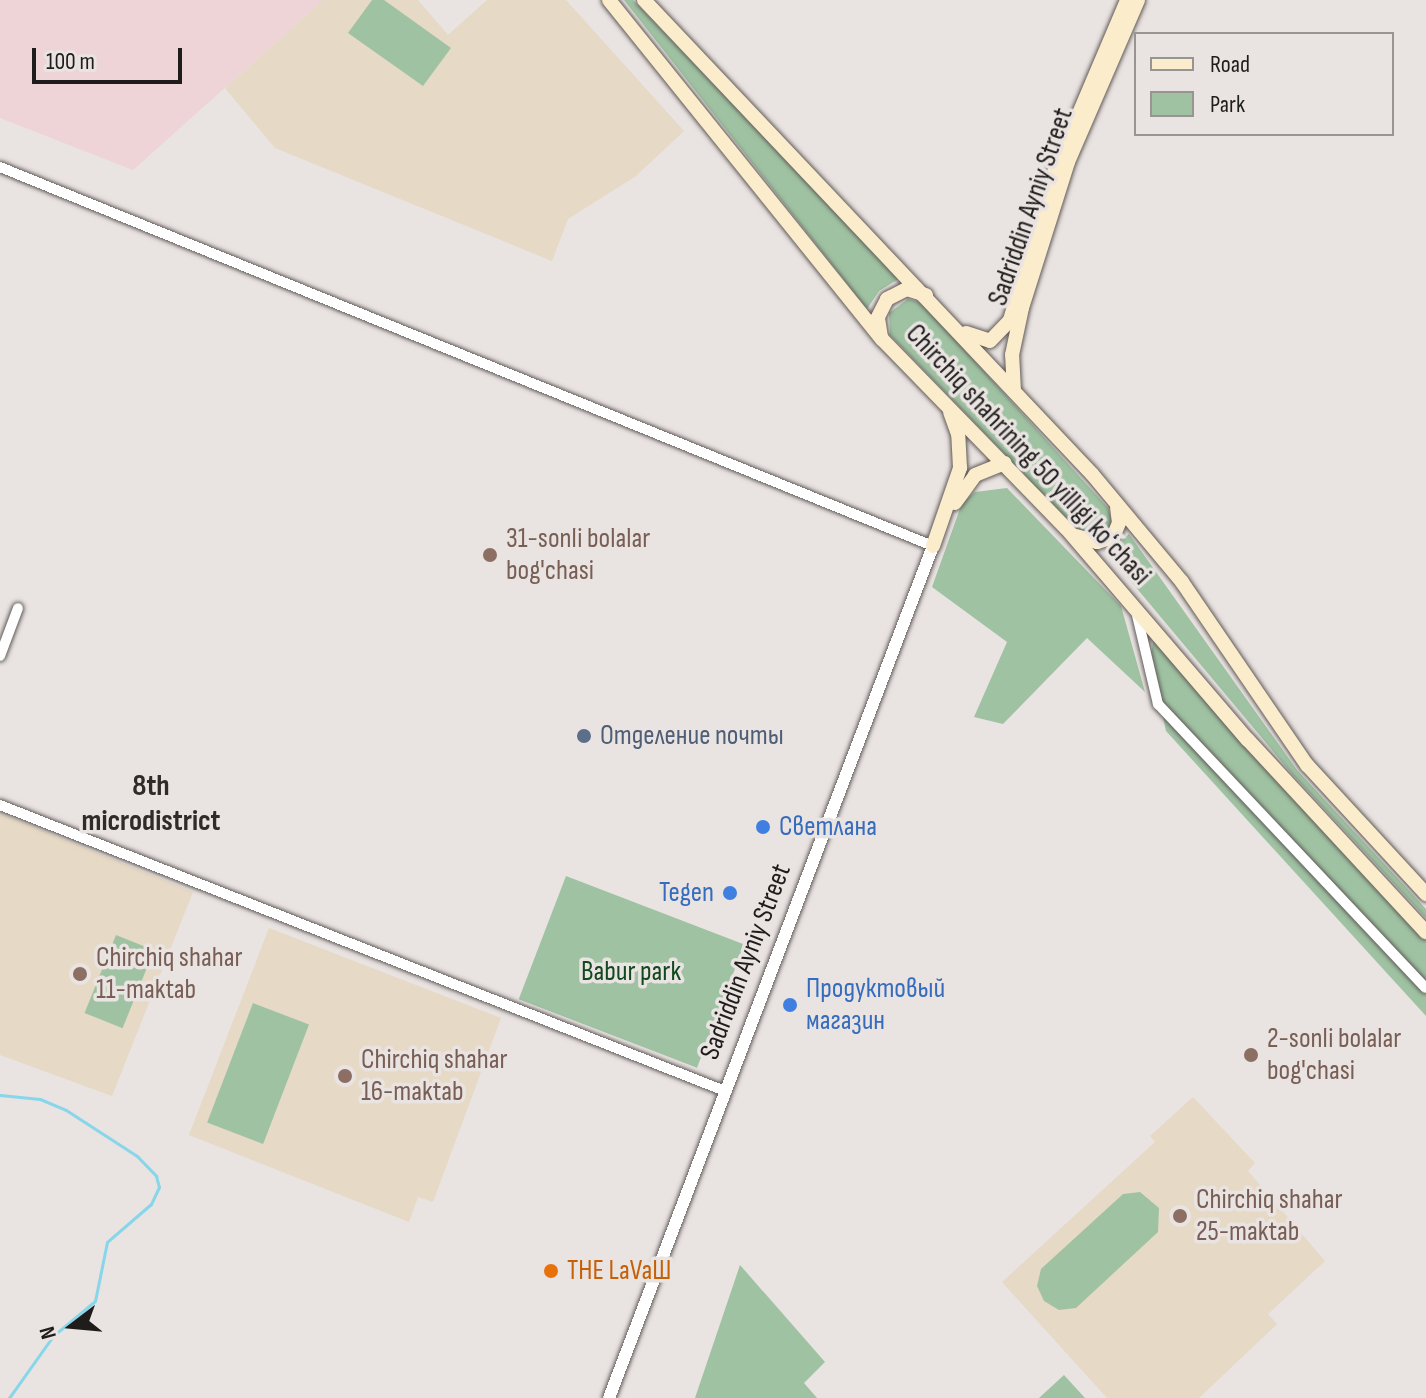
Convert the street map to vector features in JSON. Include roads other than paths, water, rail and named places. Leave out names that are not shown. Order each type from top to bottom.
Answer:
[{"type":"main road","name":"Chirchiq shahrining 50 yilligi koʻchasi","points":[[610,0],[882,339],[1066,528],[1248,740],[1426,932]]},
{"type":"main road","name":"Chirchiq shahrining 50 yilligi koʻchasi","points":[[644,0],[930,297],[1107,492],[1182,582],[1307,765],[1426,894]]},
{"type":"main road","name":"Sadriddin Ayniy Street","points":[[953,323],[987,341],[997,338],[1010,320],[1052,177],[1127,0]]},
{"type":"main road","name":"Sadriddin Ayniy Street","points":[[1014,392],[1012,355],[1022,308],[1068,162],[1138,0]]},
{"type":"main road","points":[[882,339],[878,317],[887,299],[907,289],[930,297]]},
{"type":"main road","points":[[933,546],[961,460],[956,425],[943,402]]},
{"type":"main road","points":[[933,546],[966,485],[984,469],[1005,463]]},
{"type":"main road","points":[[1066,528],[1091,542],[1113,537],[1119,518],[1107,492]]},
{"type":"street","points":[[0,167],[933,546]]},
{"type":"street","name":"Sadriddin Ayniy Street","points":[[609,1398],[933,546]]},
{"type":"street","points":[[1135,607],[1158,704],[1426,988]]},
{"type":"street","points":[[0,656],[18,608]]},
{"type":"street","points":[[0,805],[725,1091]]},
{"type":"waterway","points":[[0,1095],[40,1099],[66,1110],[137,1156],[156,1176],[159,1187],[151,1204],[107,1242],[95,1301],[53,1336],[9,1398]]},
{"type":"place","name":"31-sonli bolalar bog'chasi","points":[[490,555]]},
{"type":"place","name":"Отделение почты","points":[[584,736]]},
{"type":"place","name":"Светлана","points":[[763,827]]},
{"type":"place","name":"Tegen","points":[[730,893]]},
{"type":"place","name":"Chirchiq shahar 11-maktab","points":[[80,974]]},
{"type":"place","name":"Продуктовый магазин","points":[[790,1005]]},
{"type":"place","name":"2-sonli bolalar bog'chasi","points":[[1251,1055]]},
{"type":"place","name":"Chirchiq shahar 16-maktab","points":[[345,1076]]},
{"type":"place","name":"Chirchiq shahar 25-maktab","points":[[1180,1216]]},
{"type":"place","name":"THE LaVaШ","points":[[551,1271]]},
{"type":"district","name":"8th microdistrict","points":[[151,803]]},
{"type":"park label","name":"Babur park","points":[[631,972]]}]
